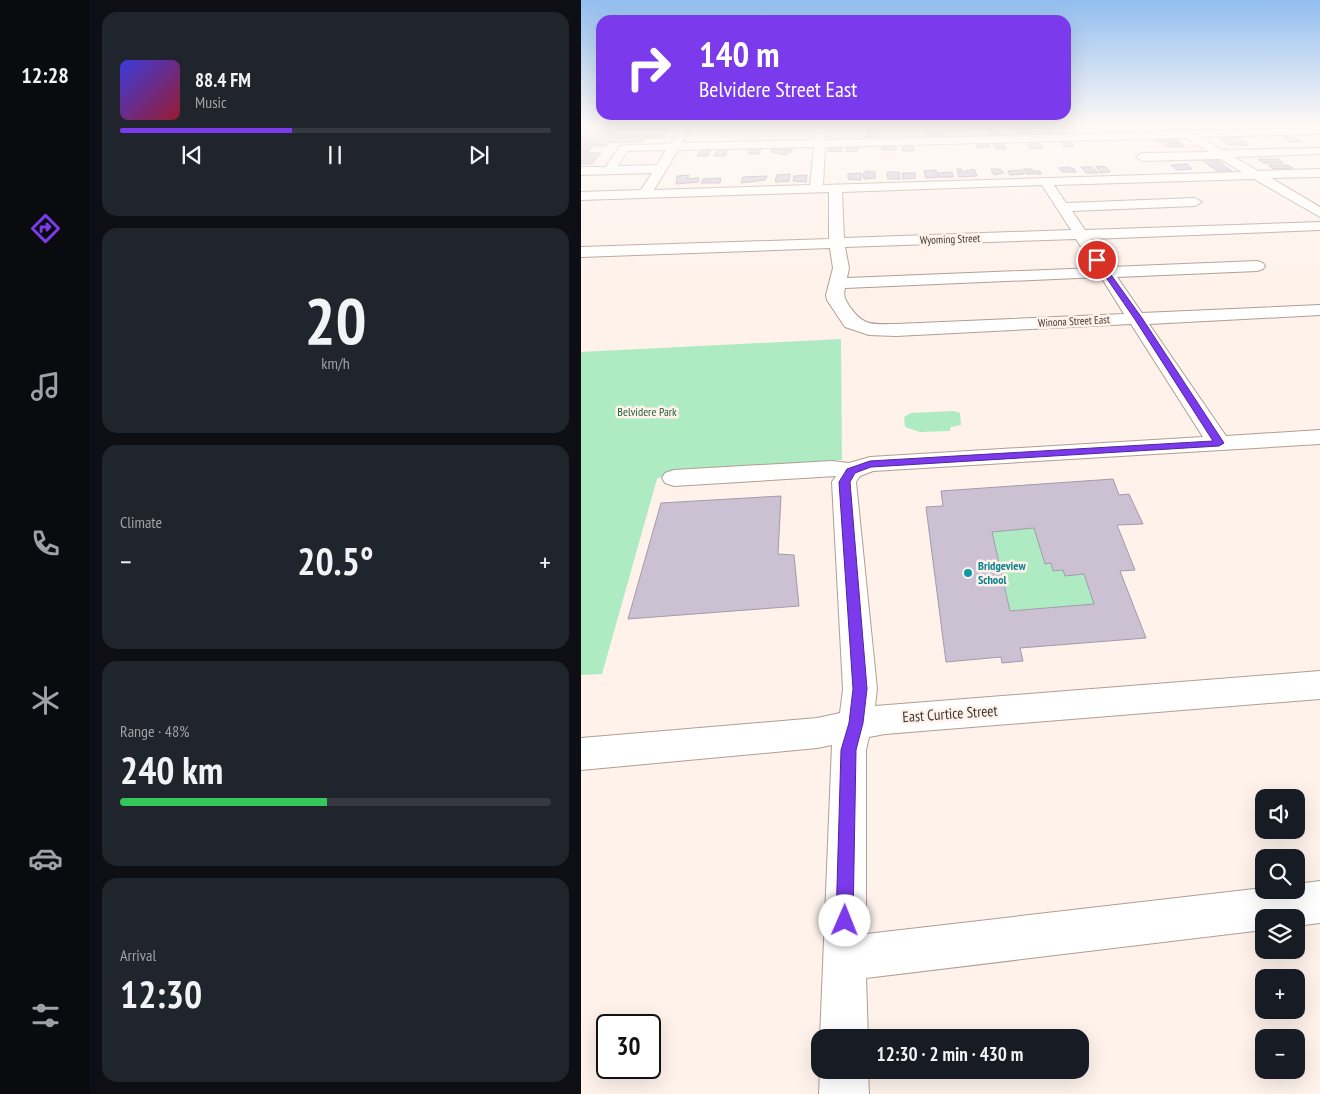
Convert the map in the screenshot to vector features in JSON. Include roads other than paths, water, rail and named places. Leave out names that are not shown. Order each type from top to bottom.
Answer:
[{"type":"street","points":[[645,194],[656,175]]},
{"type":"street","points":[[816,189],[820,175]]},
{"type":"street","points":[[581,196],[816,189],[985,178],[1046,182],[1255,175]]},
{"type":"street","points":[[1257,175],[1320,213]]},
{"type":"street","points":[[1046,182],[1061,207],[1138,318],[1219,443]]},
{"type":"street","points":[[835,188],[837,243],[841,268],[838,283],[1257,266]]},
{"type":"street","points":[[1061,207],[1195,202]]},
{"type":"street","name":"Wyoming Street","points":[[581,252],[1320,226]]},
{"type":"street","name":"Winona Street East","points":[[838,283],[835,300],[852,323],[869,329],[896,330],[1320,310]]},
{"type":"street","points":[[674,478],[832,468],[851,471],[870,464],[1320,437]]},
{"type":"street","points":[[844,1029],[848,750],[856,723],[860,689],[844,482],[851,471]]},
{"type":"street","name":"East Curtice Street","points":[[581,754],[817,733],[856,723],[885,719],[1320,685]]},
{"type":"street","points":[[844,959],[1320,902]]},
{"type":"street","points":[[844,1079],[844,1094]]},
{"type":"place","name":"Bridgeview School","points":[[968,573]]},
{"type":"park label","name":"Belvidere Park","points":[[647,412]]}]
